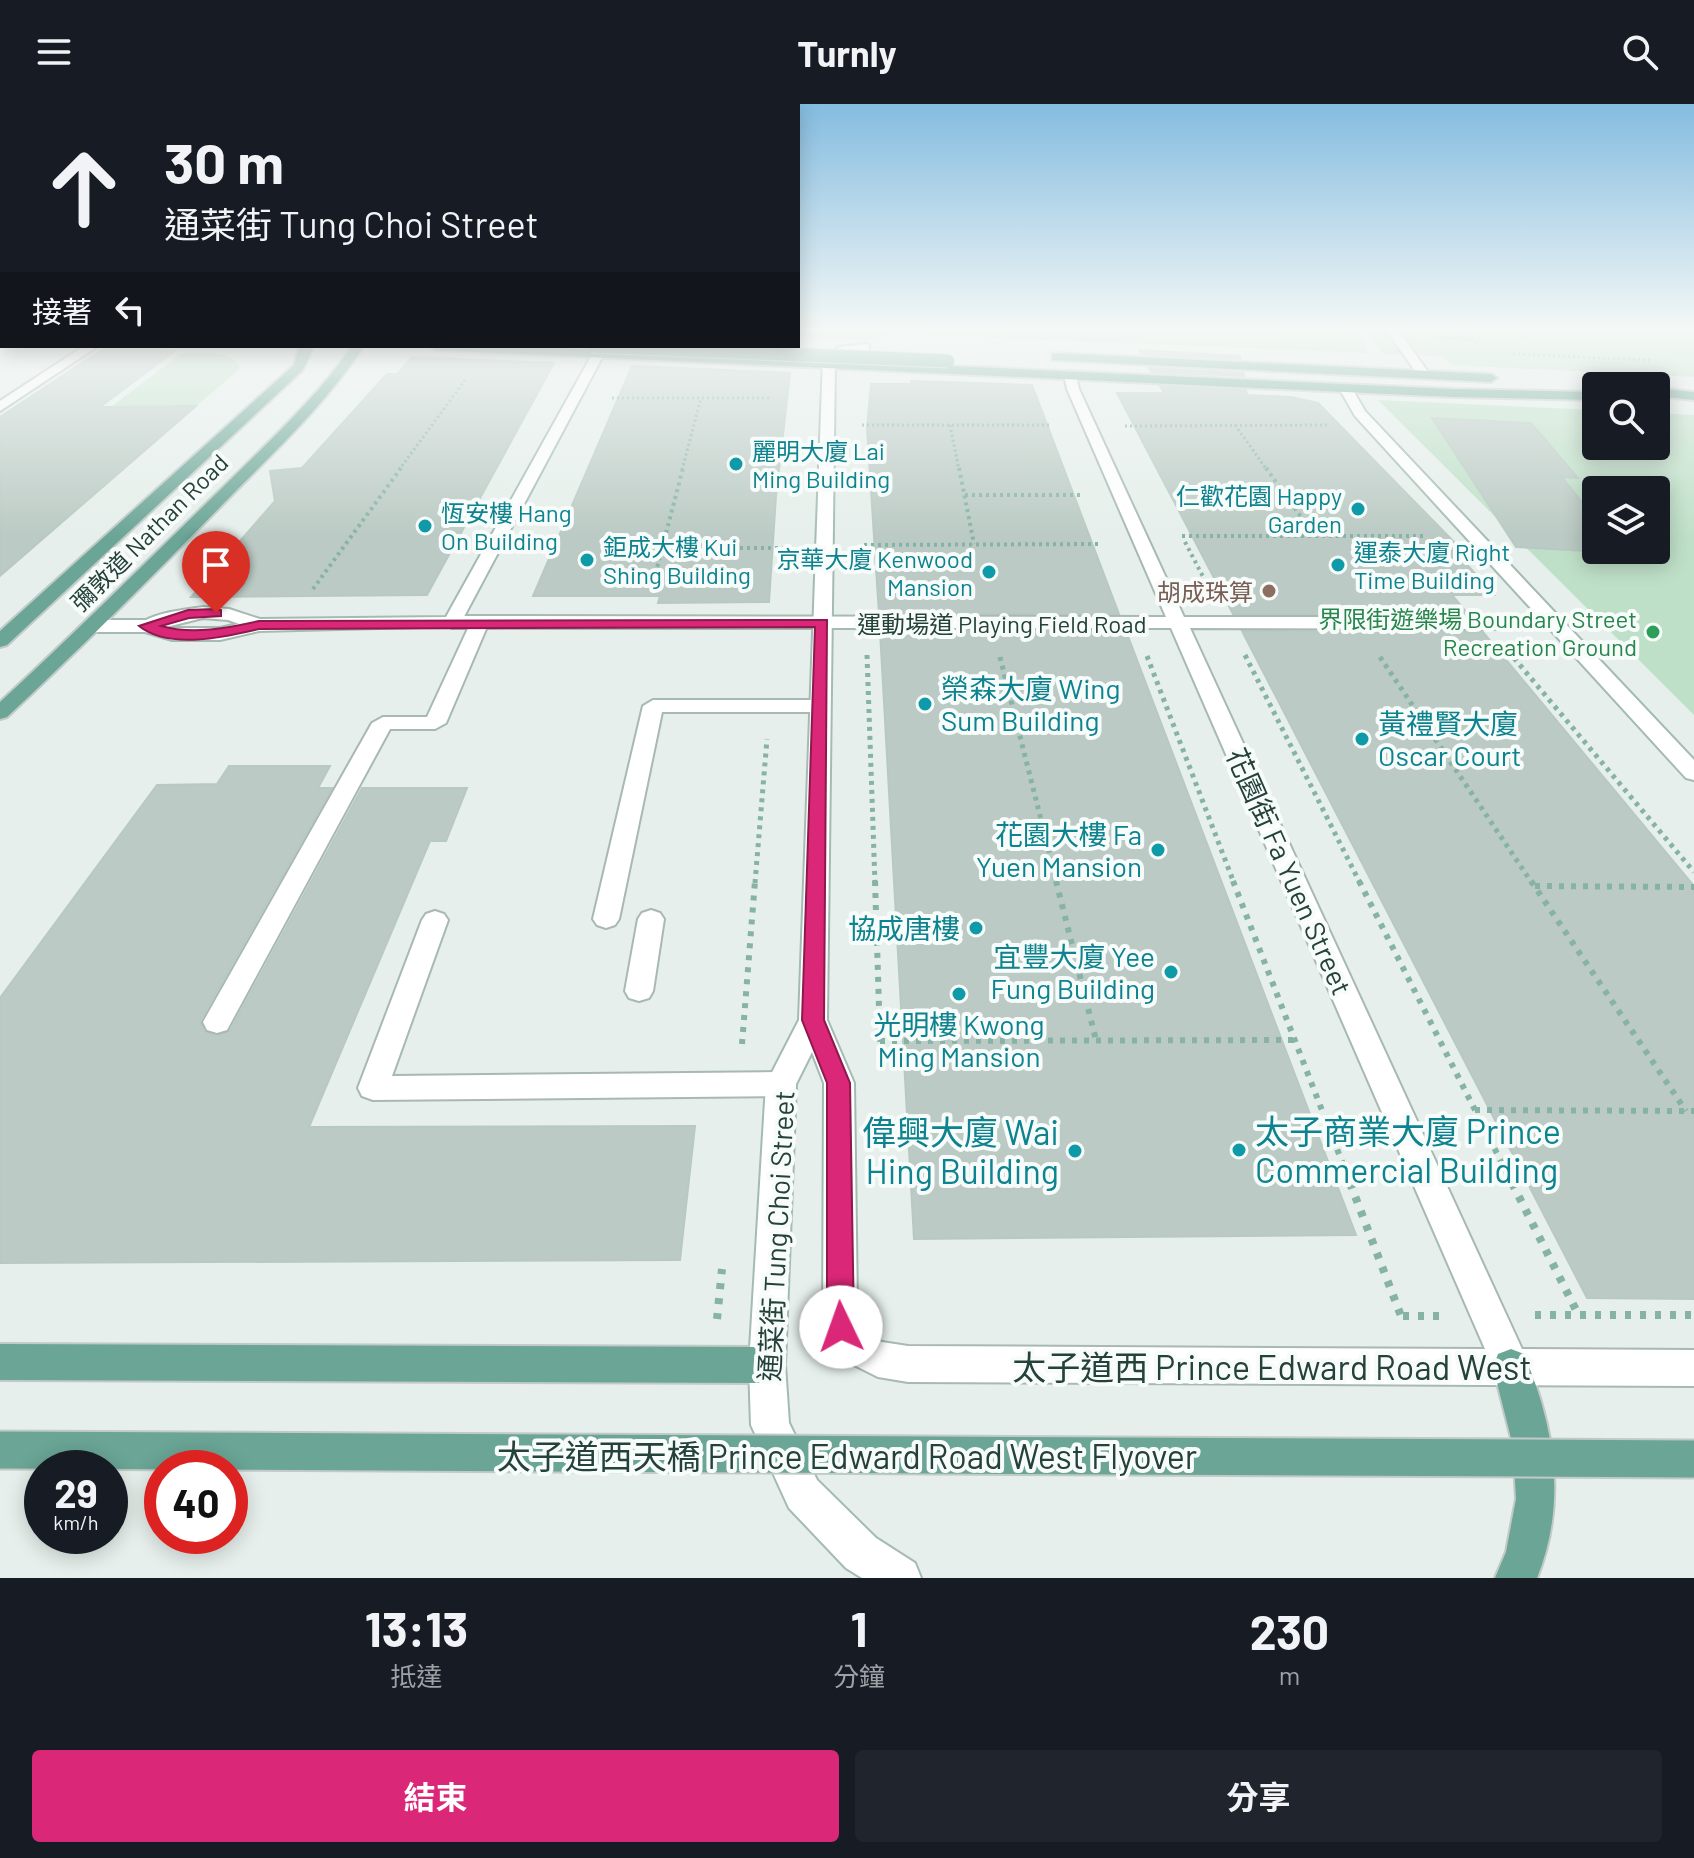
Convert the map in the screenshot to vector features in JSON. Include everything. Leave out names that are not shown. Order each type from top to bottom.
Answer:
[{"type":"main road","name":"彌敦道 Nathan Road","points":[[3,637],[263,400]]},
{"type":"main road","name":"彌敦道 Nathan Road","points":[[0,713],[93,626],[315,400]]},
{"type":"main road","points":[[0,1362],[767,1365]]},
{"type":"main road","points":[[1511,1367],[1529,1419],[1539,1485],[1529,1551],[1516,1578]]},
{"type":"main road","name":"太子道西天橋 Prince Edward Road West Flyover","points":[[0,1450],[1694,1459]]},
{"type":"street","points":[[452,622],[569,400]]},
{"type":"street","name":"通菜街 Tung Choi Street","points":[[827,400],[813,1020],[781,1084],[767,1365],[770,1425],[803,1494],[861,1553],[900,1578]]},
{"type":"street","name":"花園街 Fa Yuen Street","points":[[1078,400],[1511,1367]]},
{"type":"street","points":[[1352,400],[1360,413],[1694,773]]},
{"type":"street","name":"運動場道 Playing Field Road","points":[[93,626],[146,626],[172,634],[220,634],[259,625],[452,622],[1553,623]]},
{"type":"street","points":[[217,1022],[383,723],[435,723],[480,622]]},
{"type":"street","points":[[606,919],[653,706],[820,706]]},
{"type":"street","points":[[639,991],[651,919]]},
{"type":"street","points":[[435,920],[373,1088],[781,1084]]},
{"type":"street","name":"太子道西 Prince Edward Road West","points":[[813,1020],[839,1083],[841,1327],[853,1346],[878,1359],[908,1364],[1694,1368]]},
{"type":"path","points":[[305,600],[450,400]]},
{"type":"path","points":[[649,599],[701,400]]},
{"type":"path","points":[[861,425],[1056,425]]},
{"type":"path","points":[[950,425],[974,544]]},
{"type":"path","points":[[1235,425],[1314,536]]},
{"type":"path","points":[[1124,426],[1334,425]]},
{"type":"path","points":[[965,495],[1083,495]]},
{"type":"path","points":[[1182,536],[1435,536]]},
{"type":"path","points":[[864,545],[1102,544]]},
{"type":"path","points":[[663,548],[784,548]]},
{"type":"path","points":[[867,646],[881,1082]]},
{"type":"path","points":[[997,646],[1096,1040]]},
{"type":"path","points":[[1143,646],[1401,1316]]},
{"type":"path","points":[[1245,654],[1578,1314],[1694,1315]]},
{"type":"path","points":[[1378,655],[1690,1111]]},
{"type":"path","points":[[1511,655],[1694,872]]},
{"type":"path","name":"通菜街 Tung Choi Street","points":[[739,1084],[770,706]]},
{"type":"path","points":[[1535,886],[1694,887]]},
{"type":"path","points":[[880,1041],[1295,1040]]},
{"type":"path","points":[[1475,1110],[1690,1111]]},
{"type":"path","name":"通菜街 Tung Choi Street","points":[[712,1328],[718,1316],[723,1256]]},
{"type":"green space","points":[[120,400],[203,400],[196,406],[111,407]]},
{"type":"green space","name":"界限街遊樂場 Boundary Street Recreation Ground","points":[[1378,400],[1582,409],[1582,460],[1670,460],[1670,414],[1694,415],[1694,715]]},
{"type":"building","points":[[26,400],[110,400],[100,407],[196,406],[0,576],[0,417]]},
{"type":"building","points":[[364,400],[534,400],[427,595],[191,597],[275,501],[270,471],[302,468]]},
{"type":"building","points":[[617,400],[787,400],[776,496],[769,602],[658,603],[660,596],[533,596]]},
{"type":"building","points":[[870,400],[1038,400],[1119,614],[879,614],[867,428]]},
{"type":"building","points":[[1121,400],[1304,400],[1318,403],[1455,543],[1447,542],[1494,595],[1452,595],[1468,614],[1233,614]]},
{"type":"building","points":[[1432,418],[1531,423],[1578,478],[1562,477],[1582,502],[1582,551],[1516,547]]},
{"type":"building","points":[[880,631],[1126,631],[1356,1235],[914,1239]]},
{"type":"building","points":[[1242,631],[1483,632],[1694,886],[1694,1299],[1587,1298]]},
{"type":"building","points":[[229,766],[330,766],[318,788],[332,788],[200,1021],[204,1031],[216,1036],[230,1031],[362,788],[467,788],[446,841],[430,841],[309,1127],[695,1126],[680,1260],[0,1263],[0,998],[157,785],[217,784]]},
{"type":"place","name":"麗明大廈 Lai Ming Building","points":[[736,464]]},
{"type":"place","name":"仁歡花園 Happy Garden","points":[[1358,509]]},
{"type":"place","name":"恆安樓 Hang On Building","points":[[425,526]]},
{"type":"place","name":"鉅成大樓 Kui Shing Building","points":[[587,560]]},
{"type":"place","name":"運泰大廈 Right Time Building","points":[[1338,565]]},
{"type":"place","name":"京華大廈 Kenwood Mansion","points":[[989,572]]},
{"type":"place","name":"胡成珠算","points":[[1269,591]]},
{"type":"place","name":"界限街遊樂場 Boundary Street Recreation Ground","points":[[1653,632]]},
{"type":"place","name":"榮森大廈 Wing Sum Building","points":[[925,704]]},
{"type":"place","name":"黃禮賢大廈 Oscar Court","points":[[1362,739]]},
{"type":"place","name":"花園大樓 Fa Yuen Mansion","points":[[1158,850]]},
{"type":"place","name":"協成唐樓","points":[[976,928]]},
{"type":"place","name":"宜豐大廈 Yee Fung Building","points":[[1171,972]]},
{"type":"place","name":"光明樓 Kwong Ming Mansion","points":[[959,994]]},
{"type":"place","name":"太子商業大廈 Prince Commercial Building","points":[[1239,1150]]},
{"type":"place","name":"偉興大廈 Wai Hing Building","points":[[1075,1151]]},
{"type":"route","points":[[216,613],[188,614],[146,626],[172,634],[220,634],[259,625],[822,623],[813,1020],[839,1083],[841,1327]]}]
